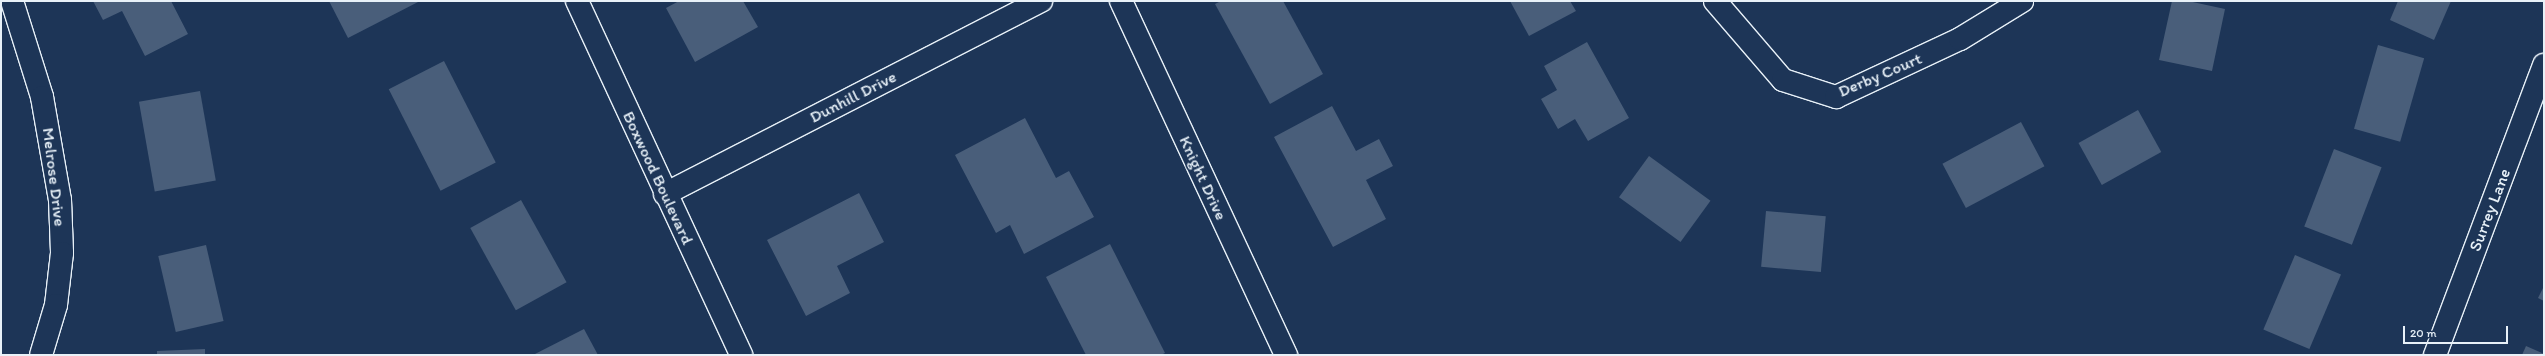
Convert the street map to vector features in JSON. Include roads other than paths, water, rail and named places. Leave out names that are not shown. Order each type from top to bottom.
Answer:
[{"type":"street","name":"Melrose Drive","points":[[12,1],[42,97],[60,200],[62,253],[56,305],[41,355]]},
{"type":"street","name":"Boxwood Boulevard","points":[[577,1],[665,194],[741,355]]},
{"type":"street","name":"Dunhill Drive","points":[[665,194],[1041,1]]},
{"type":"street","name":"Knight Drive","points":[[1121,1],[1286,355]]},
{"type":"street","name":"Derby Court","points":[[1715,1],[1783,80],[1836,97],[1960,39],[2022,1]]},
{"type":"street","name":"Surrey Lane","points":[[2435,355],[2544,65]]}]
